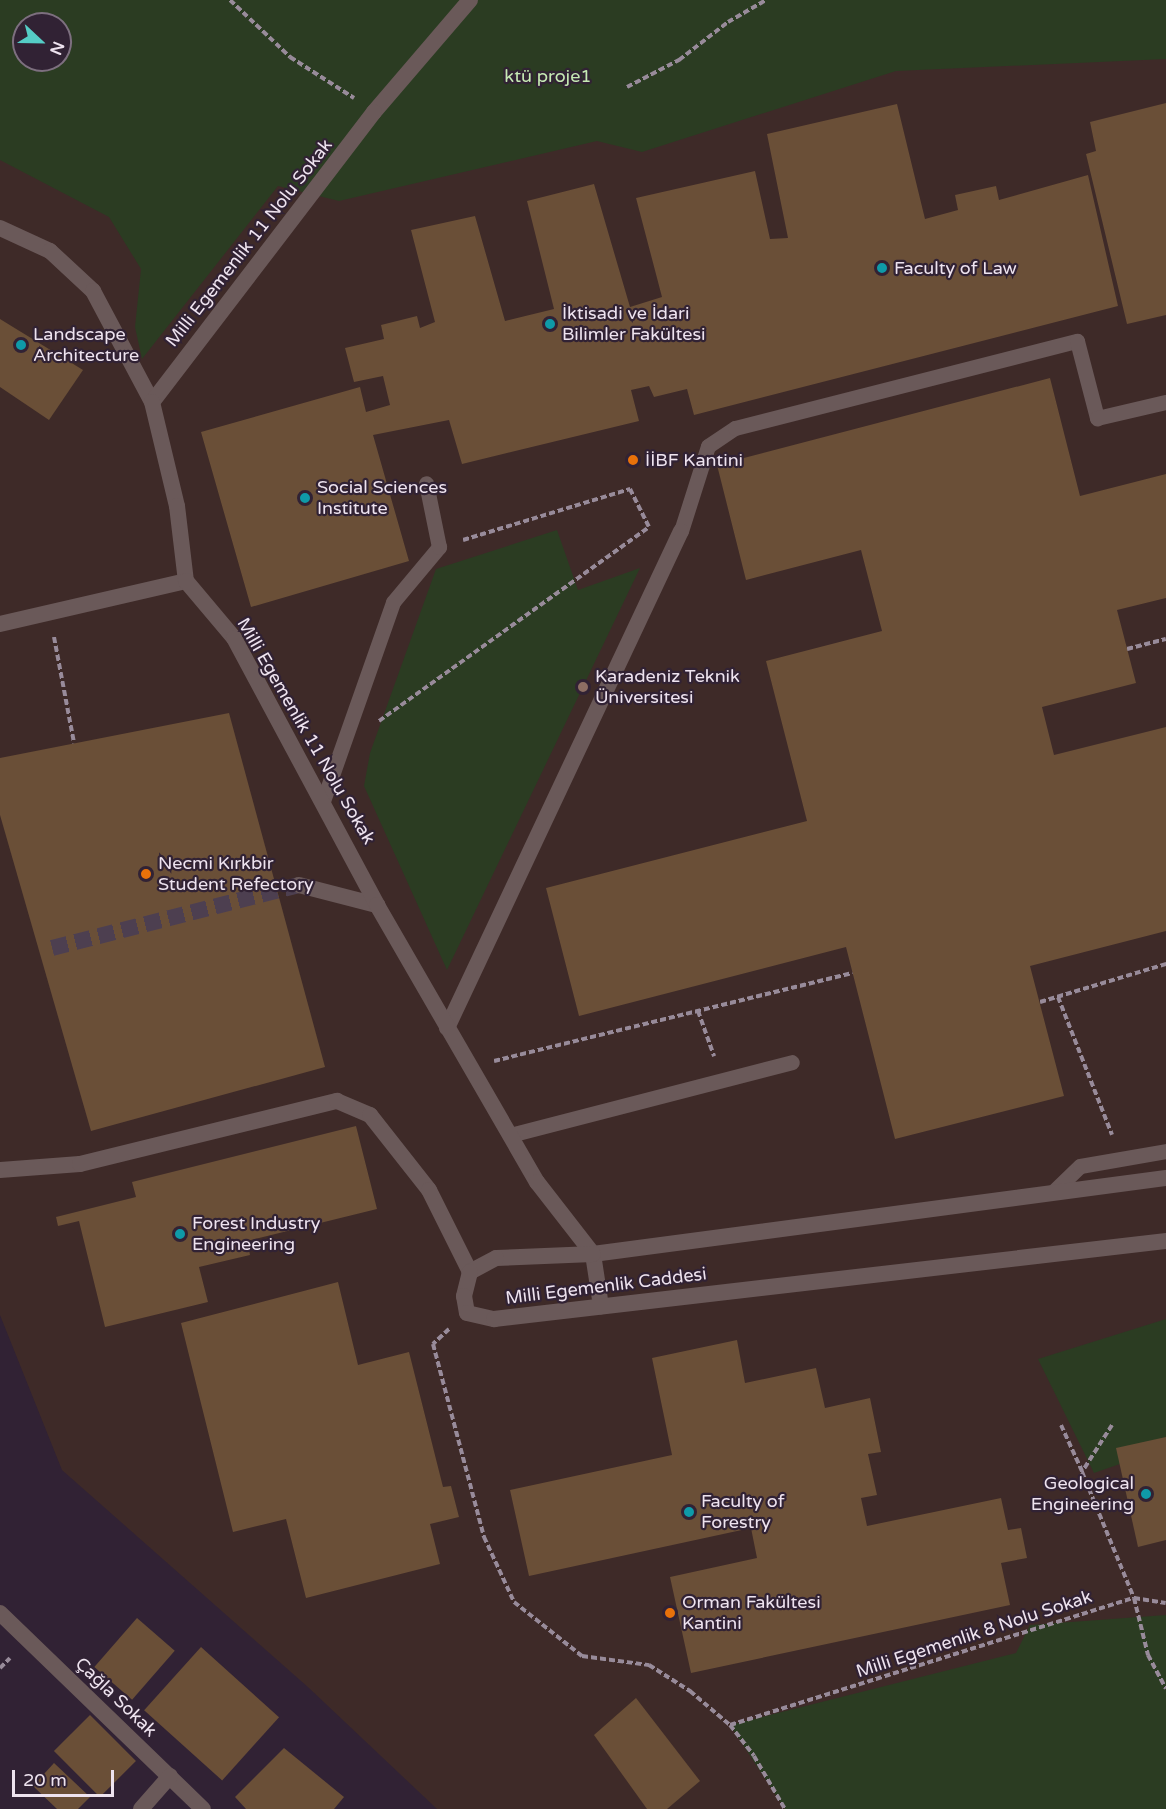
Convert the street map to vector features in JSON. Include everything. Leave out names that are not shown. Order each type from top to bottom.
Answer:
[{"type":"street","name":"Milli Egemenlik 11 Nolu Sokak","points":[[152,402],[374,112],[470,0]]},
{"type":"street","points":[[0,228],[50,251],[93,291],[152,402],[177,506],[186,581],[0,624]]},
{"type":"street","points":[[447,1028],[681,531]]},
{"type":"street","name":"Milli Egemenlik 11 Nolu Sokak","points":[[186,581],[234,638],[377,905],[447,1028],[537,1182],[593,1254]]},
{"type":"street","points":[[299,885],[377,905]]},
{"type":"street","points":[[0,1170],[80,1164],[337,1101],[355,1106],[370,1115],[429,1190],[470,1272],[464,1296],[467,1313]]},
{"type":"street","name":"Milli Egemenlik Caddesi","points":[[470,1272],[496,1258],[593,1254],[1054,1191],[1166,1178]]},
{"type":"street","name":"Milli Egemenlik Caddesi","points":[[467,1313],[494,1319],[1166,1241]]},
{"type":"street","points":[[593,1254],[601,1306]]},
{"type":"street","name":"Çağla Sokak","points":[[0,1614],[203,1809]]},
{"type":"street","points":[[141,1809],[170,1776]]},
{"type":"lane","points":[[681,531],[698,468],[708,446],[735,428],[1077,341],[1096,418],[1166,402]]},
{"type":"lane","points":[[323,801],[393,602],[439,547],[426,483]]},
{"type":"lane","points":[[510,1135],[792,1062]]},
{"type":"lane","points":[[1054,1191],[1080,1166],[1166,1151]]},
{"type":"path","points":[[230,0],[290,57],[374,112]]},
{"type":"path","points":[[627,87],[679,60],[728,22],[766,0]]},
{"type":"path","points":[[439,547],[630,489],[649,527]]},
{"type":"path","points":[[369,728],[649,527],[681,531]]},
{"type":"path","points":[[49,612],[74,743]]},
{"type":"path","points":[[1127,649],[1166,639]]},
{"type":"path","points":[[1040,1002],[1166,964]]},
{"type":"path","points":[[491,1062],[852,973]]},
{"type":"path","points":[[1059,997],[1121,1158]]},
{"type":"path","points":[[698,1011],[722,1079]]},
{"type":"path","points":[[467,1313],[433,1344],[484,1538],[514,1602],[582,1656],[649,1665],[690,1691],[730,1725],[754,1756],[785,1809]]},
{"type":"path","points":[[1061,1425],[1134,1598],[1148,1655],[1166,1689]]},
{"type":"path","points":[[1082,1472],[1112,1425]]},
{"type":"path","points":[[1134,1598],[1166,1603]]},
{"type":"path","name":"Milli Egemenlik 8 Nolu Sokak","points":[[730,1725],[1134,1598]]},
{"type":"shaded area","name":"Karadeniz Teknik Üniversitesi","points":[[0,0],[1166,0],[1166,1809],[437,1809],[309,1688],[62,1470],[0,1315]]},
{"type":"green space","name":"ktü proje1","points":[[0,0],[1166,0],[1166,59],[896,71],[642,152],[597,141],[339,201],[278,186],[142,359],[135,327],[141,269],[109,217],[0,160]]},
{"type":"green space","points":[[557,530],[578,590],[640,568],[447,970],[364,786],[370,753],[436,569]]},
{"type":"green space","points":[[1166,1319],[1166,1448],[1094,1473],[1038,1359]]},
{"type":"green space","points":[[1166,1615],[1166,1809],[785,1809],[730,1725],[1016,1653],[1030,1625]]},
{"type":"building","points":[[1166,103],[1166,315],[1127,324],[1086,154],[1096,151],[1090,122]]},
{"type":"building","points":[[897,104],[925,219],[958,210],[955,195],[996,186],[999,200],[1088,175],[1118,306],[694,415],[687,389],[654,397],[649,386],[631,390],[639,421],[462,464],[449,420],[373,435],[409,561],[251,607],[201,432],[360,387],[366,412],[390,405],[383,376],[354,382],[345,348],[384,339],[381,325],[417,316],[420,328],[435,322],[411,230],[475,216],[505,321],[554,309],[527,201],[594,184],[630,307],[662,297],[636,198],[755,171],[770,239],[788,238],[767,134]]},
{"type":"building","name":"Landscape Architecture","points":[[0,319],[83,370],[49,420],[0,387]]},
{"type":"building","points":[[1050,378],[1080,496],[1166,474],[1166,598],[1117,610],[1136,683],[1042,707],[1054,755],[1166,727],[1166,931],[1030,966],[1064,1096],[895,1139],[846,947],[579,1016],[546,888],[807,821],[766,661],[882,631],[861,550],[746,580],[717,465]]},
{"type":"building","name":"Necmi Kırkbir Student Refectory","points":[[229,713],[325,1067],[91,1131],[0,815],[0,758]]},
{"type":"building","name":"Forest Industry Engineering","points":[[356,1126],[377,1209],[247,1241],[250,1255],[199,1267],[208,1302],[105,1327],[79,1221],[58,1226],[56,1217],[136,1197],[132,1182]]},
{"type":"building","points":[[338,1282],[358,1365],[409,1352],[443,1487],[451,1486],[459,1517],[430,1524],[440,1564],[306,1598],[286,1519],[233,1532],[181,1323]]},
{"type":"building","name":"Faculty of Forestry","points":[[737,1340],[745,1383],[816,1368],[825,1408],[870,1398],[881,1452],[868,1454],[877,1495],[861,1498],[867,1526],[1001,1498],[1008,1530],[1021,1528],[1027,1558],[1001,1563],[1010,1605],[691,1673],[670,1577],[757,1558],[751,1528],[529,1576],[510,1490],[672,1455],[652,1358]]},
{"type":"building","name":"Geological Engineering","points":[[1166,1437],[1166,1540],[1138,1547],[1116,1448]]},
{"type":"building","points":[[137,1618],[175,1651],[132,1700],[94,1667]]},
{"type":"building","points":[[201,1647],[279,1717],[222,1780],[144,1710]]},
{"type":"building","points":[[636,1698],[700,1781],[667,1809],[647,1809],[594,1735]]},
{"type":"building","points":[[90,1715],[136,1761],[100,1797],[54,1751]]},
{"type":"building","points":[[284,1748],[344,1797],[334,1809],[246,1809],[235,1797]]},
{"type":"building","points":[[54,1763],[90,1797],[78,1809],[57,1809],[33,1786]]},
{"type":"tunnel","points":[[52,948],[299,885]]},
{"type":"place","name":"Faculty of Law","points":[[882,268]]},
{"type":"place","name":"İktisadi ve İdari Bilimler Fakültesi","points":[[550,324]]},
{"type":"place","name":"Landscape Architecture","points":[[21,345]]},
{"type":"place","name":"İİBF Kantini","points":[[633,460]]},
{"type":"place","name":"Social Sciences Institute","points":[[305,498]]},
{"type":"place","name":"Karadeniz Teknik Üniversitesi","points":[[583,687]]},
{"type":"place","name":"Necmi Kırkbir Student Refectory","points":[[146,874]]},
{"type":"place","name":"Forest Industry Engineering","points":[[180,1234]]},
{"type":"place","name":"Geological Engineering","points":[[1146,1494]]},
{"type":"place","name":"Faculty of Forestry","points":[[689,1512]]},
{"type":"place","name":"Orman Fakültesi Kantini","points":[[670,1613]]}]
